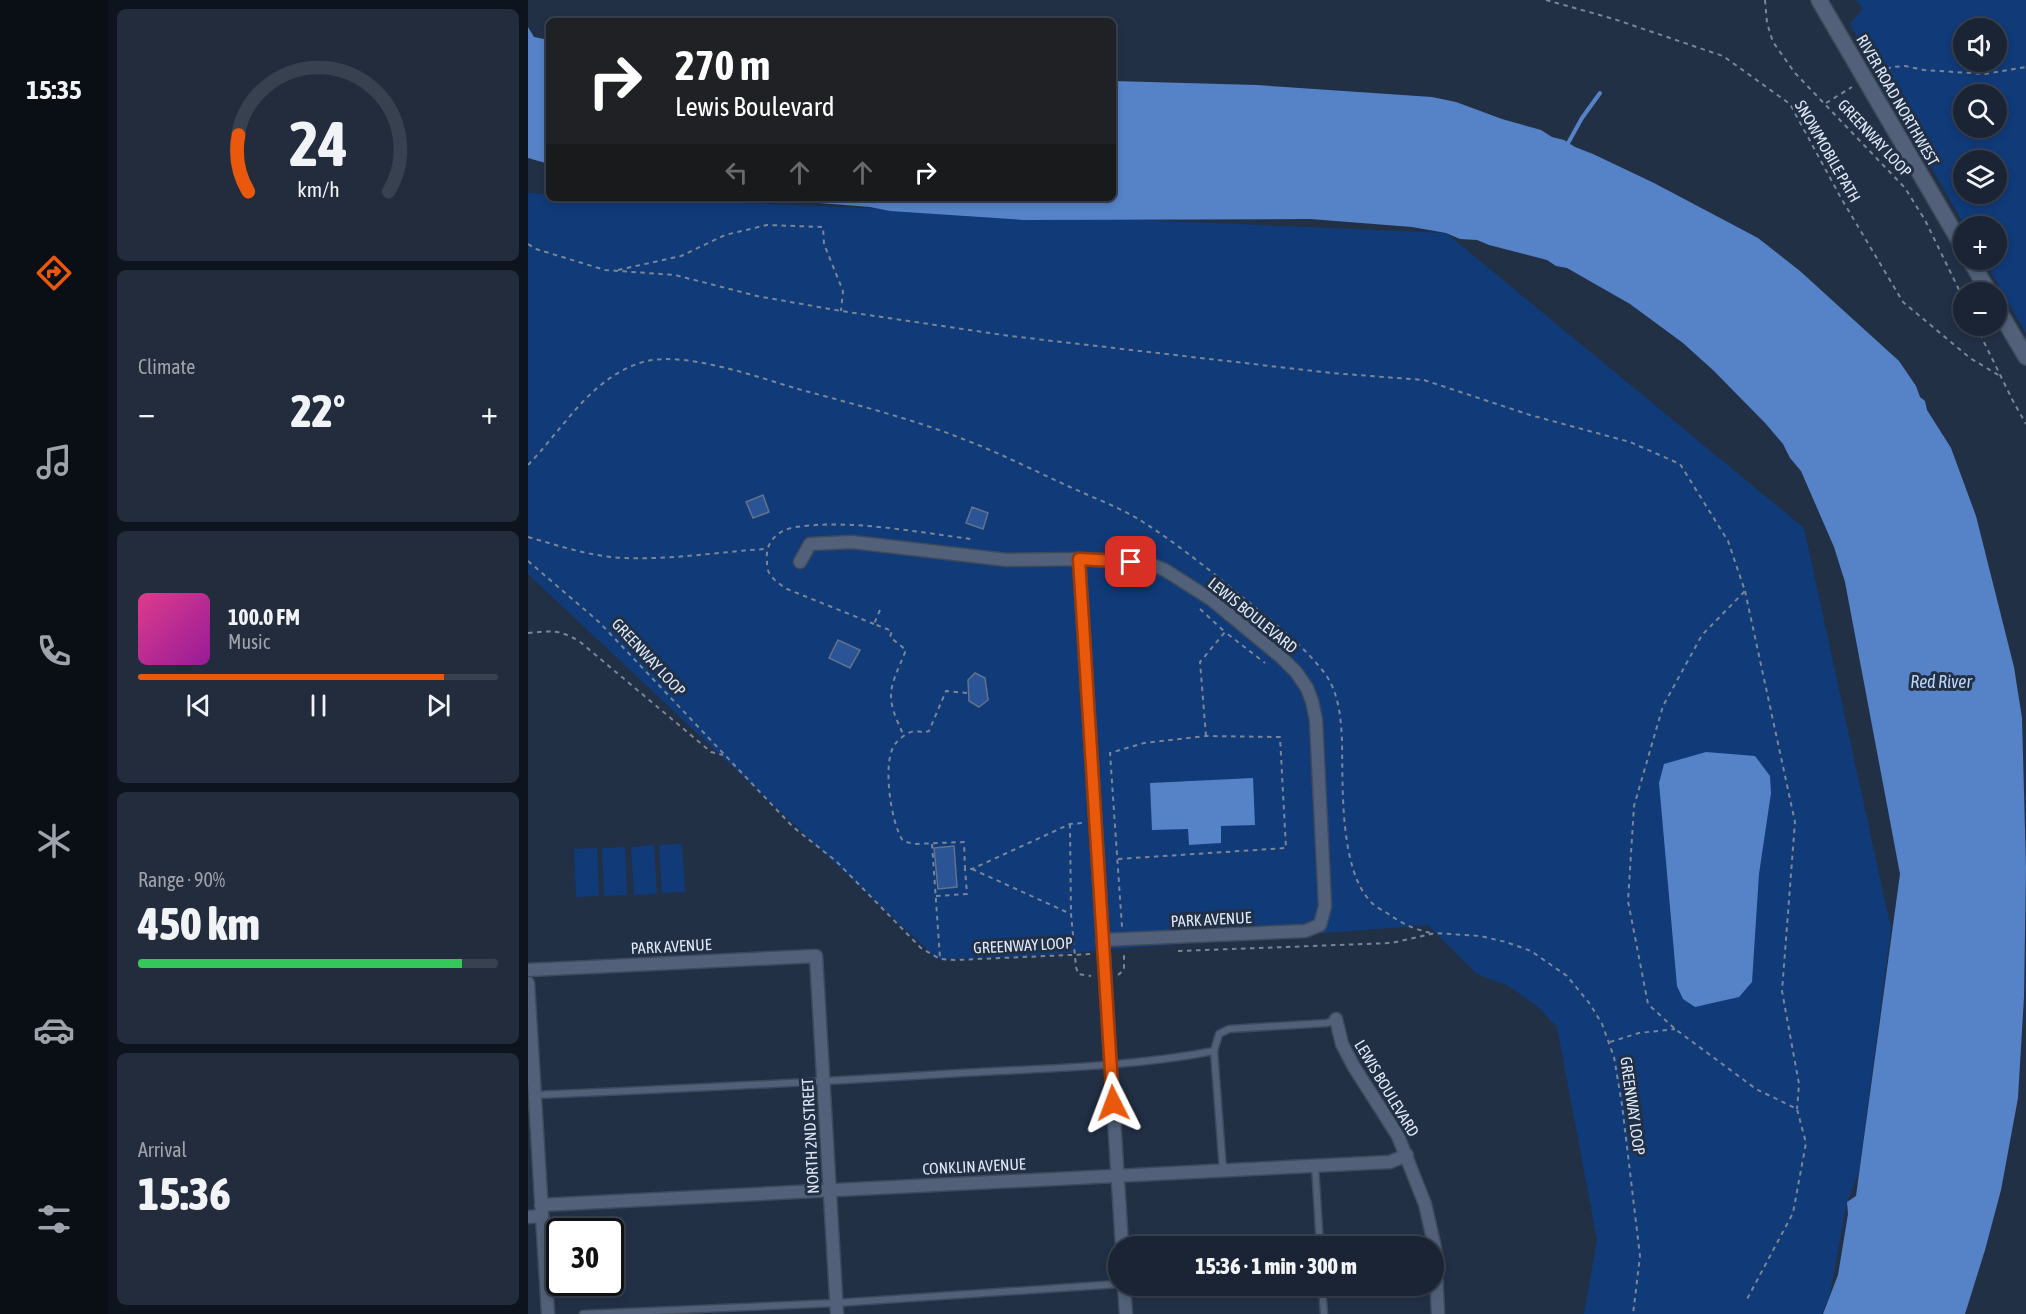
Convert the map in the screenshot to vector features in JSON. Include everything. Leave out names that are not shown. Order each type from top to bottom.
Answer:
[{"type":"street","name":"RIVER ROAD NORTHWEST","points":[[1819,0],[1953,230]]},
{"type":"street","points":[[2007,325],[2026,357]]},
{"type":"street","name":"LEWIS BOULEVARD","points":[[800,562],[810,544],[852,542],[1007,560],[1079,559],[1145,562],[1166,570],[1212,600],[1266,644],[1296,672],[1307,688],[1316,720],[1325,906],[1320,925]]},
{"type":"street","points":[[1079,559],[1121,1236]]},
{"type":"street","name":"PARK AVENUE","points":[[1102,940],[1305,931],[1320,925]]},
{"type":"street","name":"PARK AVENUE","points":[[528,970],[816,956]]},
{"type":"street","name":"NORTH 2ND STREET","points":[[816,956],[836,1308]]},
{"type":"street","points":[[528,983],[530,1062],[535,1095],[548,1314]]},
{"type":"street","name":"LEWIS BOULEVARD","points":[[1336,1019],[1342,1044],[1398,1136],[1425,1204],[1435,1248],[1438,1314]]},
{"type":"street","name":"CONKLIN AVENUE","points":[[528,1217],[541,1211],[830,1190],[1390,1162],[1407,1155]]},
{"type":"street","points":[[1125,1296],[1126,1314]]},
{"type":"lane","points":[[1223,1170],[1214,1051],[1219,1034],[1229,1029],[1328,1023],[1336,1019]]},
{"type":"lane","points":[[535,1095],[823,1082],[1111,1064],[1174,1059],[1214,1051]]},
{"type":"lane","points":[[1315,1166],[1319,1236]]},
{"type":"lane","points":[[584,1314],[836,1308],[1108,1285]]},
{"type":"lane","points":[[1323,1296],[1324,1314]]},
{"type":"path","name":"SNOWMOBILE PATH","points":[[1546,0],[1614,19],[1723,56],[1790,104],[1841,198],[1903,302],[1970,358],[2000,376]]},
{"type":"path","name":"GREENWAY LOOP","points":[[1765,0],[1767,23],[1773,42],[1795,73],[1905,188],[1925,220],[1955,282]]},
{"type":"path","points":[[1826,103],[1866,79],[1892,67],[1985,74],[2026,67]]},
{"type":"path","points":[[615,271],[681,256],[725,235],[767,225],[824,227],[824,244],[843,291],[841,311]]},
{"type":"path","points":[[528,244],[536,249],[605,270],[675,275],[757,296],[841,311],[1022,338],[1424,380],[1530,415],[1630,442],[1680,464],[1728,541],[1745,591],[1795,822],[1782,991],[1799,1084],[1797,1109],[1806,1143],[1793,1213],[1746,1301]]},
{"type":"path","points":[[1981,336],[2026,424]]},
{"type":"path","points":[[528,537],[586,553],[622,558],[766,549]]},
{"type":"path","name":"GREENWAY LOOP","points":[[528,561],[599,622],[793,827],[836,861],[921,948],[940,958],[985,960],[1103,953]]},
{"type":"path","points":[[1745,591],[1702,635],[1663,706],[1634,806],[1628,901],[1648,1004],[1675,1029],[1755,1089],[1797,1109]]},
{"type":"path","points":[[1200,609],[1265,663]]},
{"type":"path","points":[[880,610],[874,624],[892,631],[890,637],[906,650],[892,685],[890,699],[904,736]]},
{"type":"path","points":[[528,633],[564,632],[579,640],[711,752],[725,756]]},
{"type":"path","points":[[1206,736],[1200,662],[1225,632]]},
{"type":"path","points":[[936,896],[967,894],[964,842],[908,844],[903,841],[897,829],[890,793],[889,754],[895,743],[904,736],[914,731],[923,733],[929,731],[946,691],[967,693]]},
{"type":"path","points":[[1070,825],[1071,914],[1078,974],[1104,977],[1120,974],[1124,970],[1123,939],[1110,753],[1144,743],[1206,736],[1280,737],[1286,848],[1118,859]]},
{"type":"path","points":[[965,869],[972,869],[1070,825],[1095,822]]},
{"type":"path","points":[[932,844],[940,958]]},
{"type":"path","points":[[972,869],[1071,914]]},
{"type":"path","name":"GREENWAY LOOP","points":[[1171,951],[1392,943],[1435,933],[1489,938],[1506,942],[1532,951],[1567,976],[1590,1004],[1610,1042],[1622,1105],[1640,1256],[1633,1314]]},
{"type":"path","points":[[1610,1042],[1639,1034],[1675,1029]]},
{"type":"shaded area","points":[[1856,0],[2026,0],[2026,333],[2007,300],[2007,282],[1997,282],[1990,270],[2007,270],[2007,216],[1959,216],[1850,24],[1863,9]]},
{"type":"shaded area","points":[[528,193],[546,194],[546,201],[702,201],[1446,233],[1804,528],[1891,929],[1859,1172],[1847,1202],[1830,1294],[1822,1314],[1584,1314],[1597,1240],[1557,1027],[1537,1006],[1507,985],[1477,974],[1428,925],[1015,957],[937,959],[528,574]]},
{"type":"shaded area","points":[[682,844],[685,892],[662,893],[659,845]]},
{"type":"shaded area","points":[[654,845],[657,894],[634,895],[631,847]]},
{"type":"shaded area","points":[[625,847],[627,895],[604,896],[602,848]]},
{"type":"shaded area","points":[[597,848],[599,896],[576,897],[574,849]]},
{"type":"water","points":[[528,27],[534,37],[546,39],[546,163],[528,158]]},
{"type":"water","name":"Red River","points":[[1116,81],[1257,85],[1432,97],[1456,102],[1541,130],[1654,183],[1758,238],[1800,271],[1899,361],[1951,448],[1976,516],[2014,667],[2022,718],[2026,867],[2024,997],[2018,1098],[2001,1190],[1965,1314],[1823,1314],[1838,1275],[1848,1214],[1847,1202],[1856,1196],[1900,874],[1845,582],[1834,547],[1801,471],[1790,458],[1783,444],[1714,371],[1683,343],[1630,304],[1567,268],[1556,266],[1547,260],[1477,240],[1460,239],[1446,233],[1412,227],[1310,219],[1024,220],[890,211],[870,207],[794,201],[1116,201]]},
{"type":"water","points":[[1706,752],[1755,756],[1770,776],[1771,793],[1759,874],[1752,982],[1739,997],[1695,1007],[1683,999],[1677,986],[1659,783],[1664,764]]},
{"type":"water","points":[[1253,778],[1255,825],[1221,826],[1221,843],[1189,845],[1188,829],[1152,830],[1150,783]]},
{"type":"building","points":[[763,495],[769,512],[753,518],[746,502]]},
{"type":"building","points":[[972,507],[988,513],[983,529],[966,523]]},
{"type":"building","points":[[838,640],[860,650],[850,668],[829,658]]},
{"type":"building","points":[[975,673],[985,678],[988,700],[979,707],[969,701],[968,680]]},
{"type":"building","points":[[954,846],[957,887],[938,889],[934,848]]},
{"type":"waterway","points":[[1567,145],[1582,118],[1600,93]]},
{"type":"route","points":[[1113,1103],[1079,559],[1131,562]]}]
